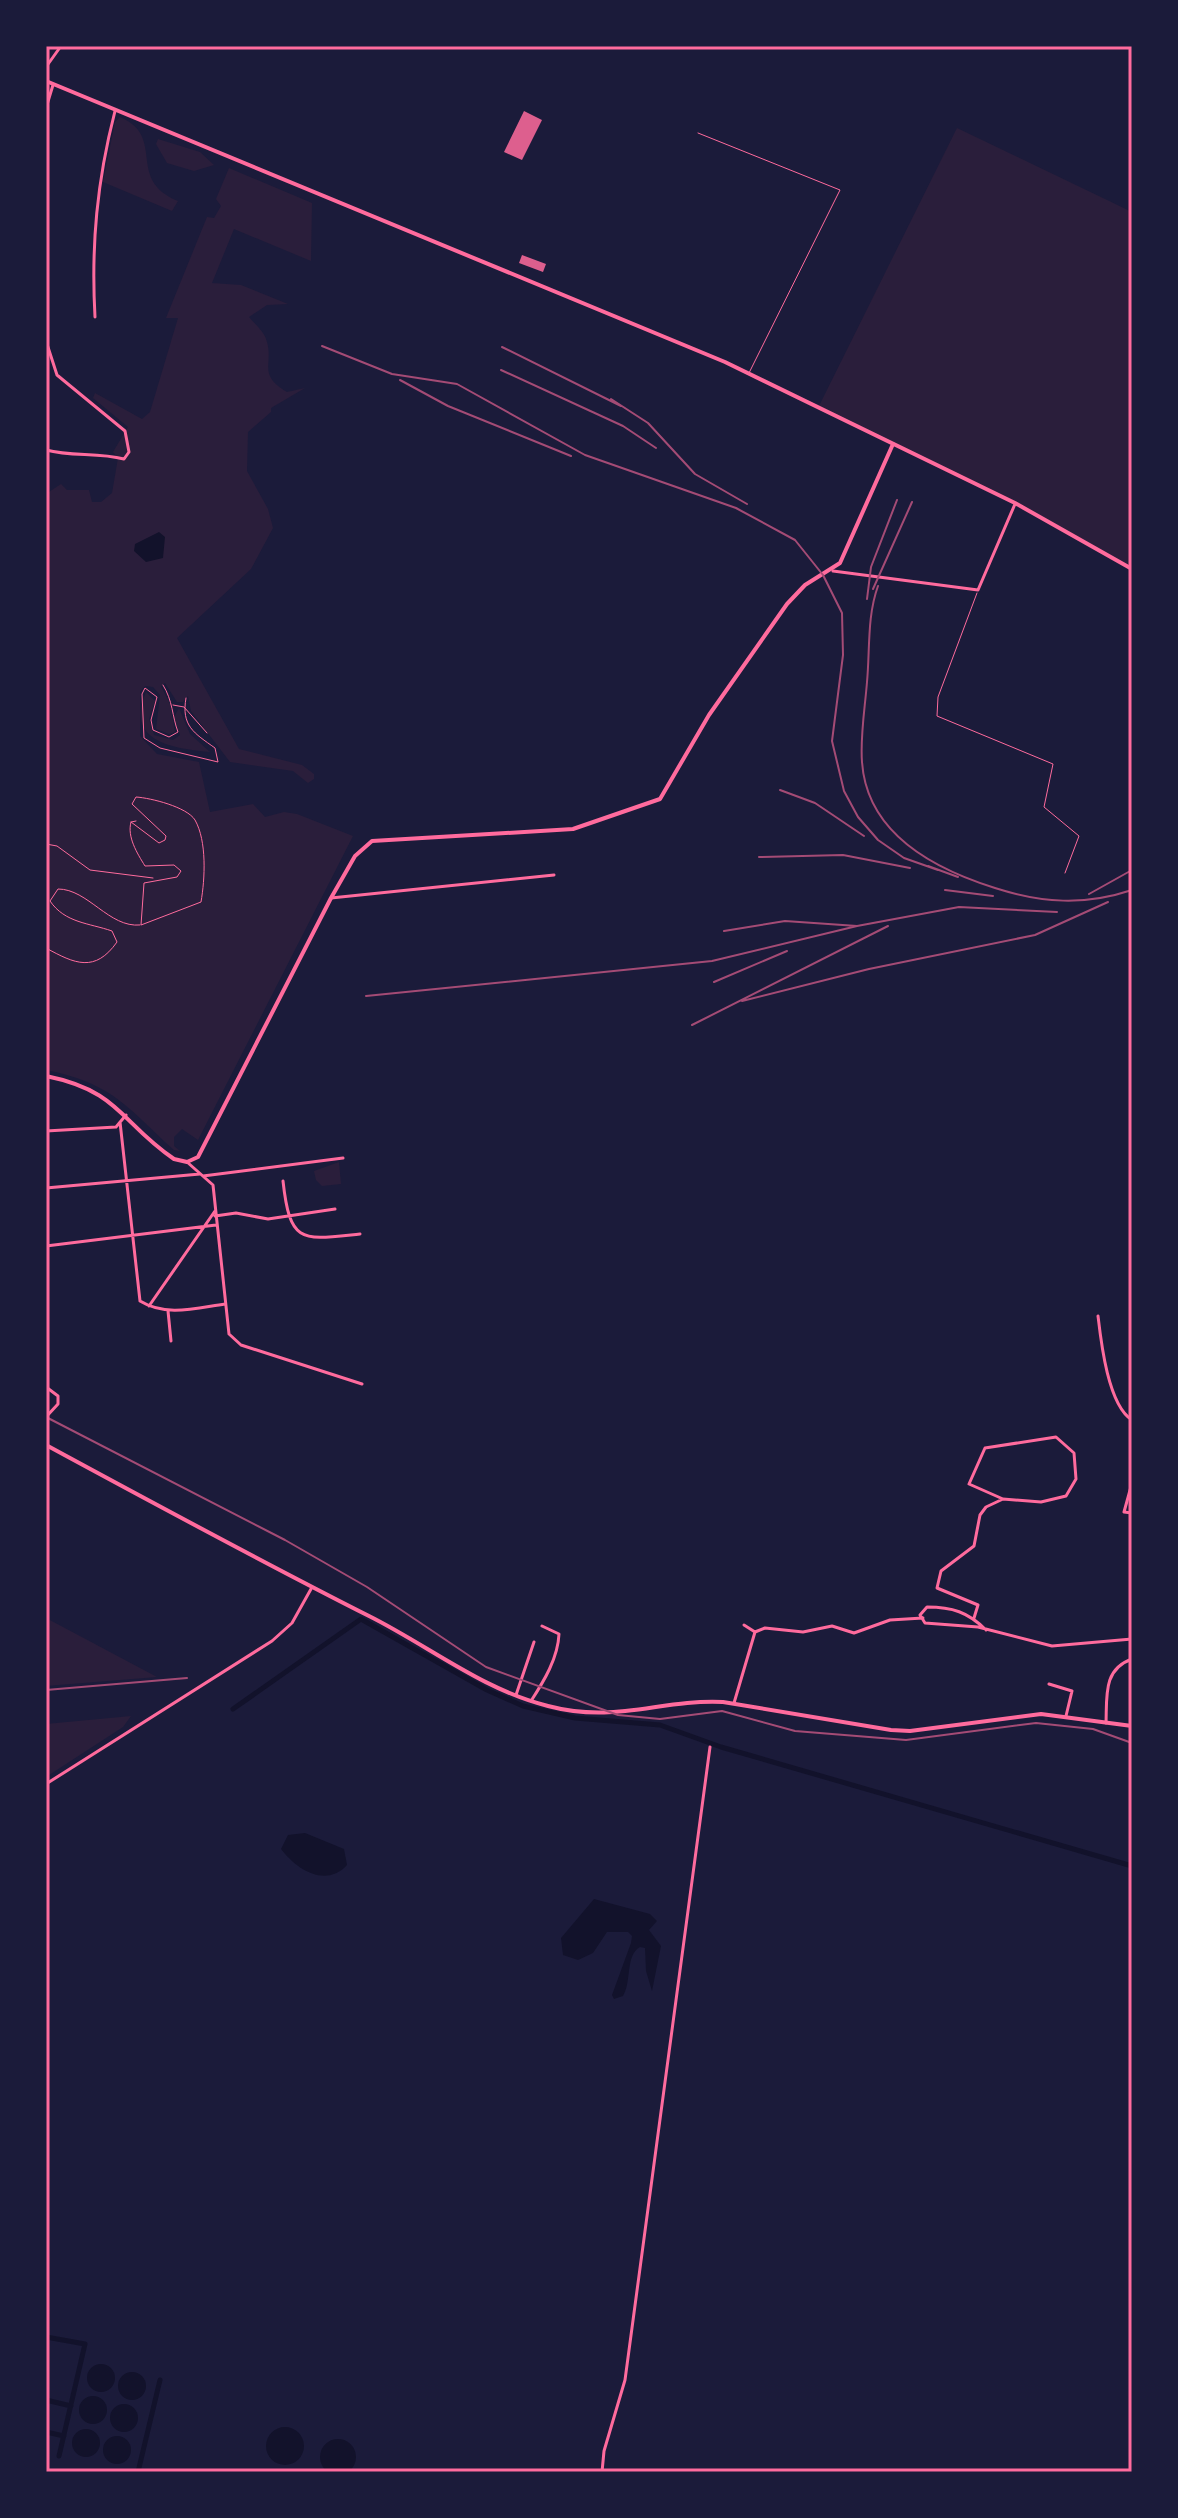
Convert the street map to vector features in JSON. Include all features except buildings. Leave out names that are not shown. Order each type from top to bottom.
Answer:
[{"type":"street","points":[[46,67],[61,46]]},
{"type":"street","points":[[46,81],[569,296],[749,374],[1015,503],[1132,569]]},
{"type":"street","points":[[46,108],[54,85]]},
{"type":"street","points":[[95,317],[92,252],[95,199],[115,111]]},
{"type":"street","points":[[46,341],[57,375],[125,431],[129,452],[125,458],[93,454],[73,456],[46,450]]},
{"type":"street","points":[[187,1162],[204,1152],[331,898],[362,847],[372,841],[551,832],[621,815],[655,803],[669,789],[709,715],[787,604],[805,585],[833,571],[846,552],[893,444]]},
{"type":"street","points":[[833,571],[978,590],[1015,503]]},
{"type":"street","points":[[331,898],[554,875]]},
{"type":"street","points":[[46,1076],[79,1083],[110,1100],[165,1153],[187,1162],[213,1185],[229,1334],[241,1345],[362,1384]]},
{"type":"street","points":[[46,1131],[116,1127],[126,1115]]},
{"type":"street","points":[[120,1122],[140,1301],[168,1311],[226,1304]]},
{"type":"street","points":[[46,1188],[202,1175],[343,1158]]},
{"type":"street","points":[[283,1181],[287,1217],[308,1236],[360,1234]]},
{"type":"street","points":[[149,1306],[201,1228],[215,1213],[268,1219],[335,1209]]},
{"type":"street","points":[[46,1246],[216,1225]]},
{"type":"street","points":[[168,1311],[171,1341]]},
{"type":"street","points":[[1098,1316],[1113,1391],[1126,1416],[1132,1420]]},
{"type":"street","points":[[46,1387],[58,1396],[58,1404],[46,1417]]},
{"type":"street","points":[[974,1618],[978,1605],[937,1588],[941,1571],[974,1546],[980,1515],[986,1507],[1003,1499],[1041,1502],[1066,1496],[1076,1479],[1074,1453],[1056,1437],[985,1448],[969,1484],[1003,1499]]},
{"type":"street","points":[[46,1445],[311,1589],[368,1615],[476,1677],[531,1701],[607,1715],[700,1702],[734,1704],[910,1731],[1026,1714],[1066,1716],[1132,1726]]},
{"type":"street","points":[[1132,1483],[1124,1512],[1132,1513]]},
{"type":"street","points":[[46,1784],[272,1641],[292,1623],[311,1589]]},
{"type":"street","points":[[986,1630],[974,1618],[946,1607],[927,1607],[920,1615],[925,1623],[986,1630],[1052,1646],[1132,1639]]},
{"type":"street","points":[[755,1632],[765,1628],[803,1632],[832,1626],[854,1633],[890,1620],[923,1618]]},
{"type":"street","points":[[744,1625],[755,1632]]},
{"type":"street","points":[[531,1701],[558,1643],[559,1634],[542,1626]]},
{"type":"street","points":[[734,1704],[755,1632]]},
{"type":"street","points":[[516,1695],[534,1642]]},
{"type":"street","points":[[1106,1723],[1109,1679],[1120,1664],[1132,1659]]},
{"type":"street","points":[[1049,1684],[1072,1691],[1066,1716]]},
{"type":"street","points":[[602,2472],[604,2451],[625,2380],[710,1747]]},
{"type":"lane","points":[[698,133],[840,190],[749,374]]},
{"type":"lane","points":[[978,590],[938,697],[937,716],[1053,764],[1044,807],[1079,836],[1065,873]]},
{"type":"lane","points":[[163,685],[173,705],[171,717],[178,732],[172,737],[153,730],[151,723],[157,705],[156,694],[148,688],[144,689],[141,728],[144,738],[160,748],[218,762],[215,748],[189,729],[184,707],[186,698]]},
{"type":"lane","points":[[173,705],[184,707],[207,733]]},
{"type":"path","points":[[46,948],[68,960],[89,965],[102,959],[117,942],[112,931],[70,920],[57,911],[50,897],[58,889],[71,892],[128,925],[141,925],[201,902],[205,881],[196,821],[188,813],[144,797],[132,800],[136,809],[166,836],[161,844],[131,822]]},
{"type":"path","points":[[131,822],[136,821]]},
{"type":"path","points":[[46,844],[57,846],[90,870],[155,878],[177,877],[181,871],[174,865],[145,866],[131,837],[131,822]]},
{"type":"path","points":[[141,925],[144,883],[155,878]]},
{"type":"shaded area","points":[[120,117],[134,125],[141,135],[153,181],[162,192],[178,201],[172,211],[103,182],[115,122]]},
{"type":"shaded area","points":[[957,128],[1132,212],[1132,567],[1047,520],[819,406]]},
{"type":"shaded area","points":[[158,139],[200,152],[214,165],[194,171],[167,163],[156,144]]},
{"type":"shaded area","points":[[229,168],[312,203],[311,261],[234,229],[212,283],[241,285],[288,304],[267,305],[249,317],[266,339],[272,380],[287,392],[305,388],[271,408],[271,412],[248,432],[247,471],[268,509],[273,528],[251,569],[177,638],[239,749],[302,765],[314,774],[314,779],[308,783],[293,771],[230,762],[191,711],[188,696],[183,702],[177,702],[165,683],[161,686],[170,704],[175,732],[169,734],[156,729],[160,695],[153,687],[145,686],[140,692],[140,736],[157,754],[199,762],[210,812],[253,804],[265,817],[284,812],[297,814],[353,836],[198,1140],[182,1129],[174,1137],[174,1146],[180,1151],[174,1150],[130,1109],[103,1090],[69,1075],[46,1070],[46,494],[61,484],[67,490],[89,490],[92,502],[101,502],[112,493],[118,458],[113,452],[128,427],[93,398],[95,393],[142,419],[150,412],[178,318],[166,318],[207,217],[214,218],[221,206],[216,199]]},
{"type":"shaded area","points":[[159,532],[165,537],[163,558],[146,562],[134,551],[135,544]]},
{"type":"shaded area","points":[[146,692],[155,701],[149,719],[154,735],[173,740],[180,735],[174,717],[179,708],[190,734],[210,752],[168,744],[147,732],[141,709]]},
{"type":"shaded area","points":[[339,1162],[341,1184],[322,1186],[316,1180],[314,1171]]},
{"type":"shaded area","points":[[46,1618],[157,1677],[46,1686]]},
{"type":"shaded area","points":[[131,1716],[123,1727],[46,1777],[46,1724]]},
{"type":"shaded area","points":[[305,1833],[344,1849],[347,1865],[339,1872],[321,1876],[295,1864],[281,1849],[288,1835]]},
{"type":"shaded area","points":[[594,1899],[650,1914],[657,1921],[649,1930],[661,1946],[652,1991],[646,1971],[645,1948],[640,1947],[632,1956],[623,1996],[614,1999],[612,1995],[631,1943],[632,1936],[628,1932],[607,1932],[593,1953],[578,1960],[563,1955],[561,1938]]},
{"type":"shaded area","points":[[101,2364],[111,2368],[115,2378],[111,2388],[101,2392],[91,2388],[87,2378],[91,2368]]},
{"type":"shaded area","points":[[132,2372],[142,2376],[146,2386],[142,2396],[132,2400],[122,2396],[118,2386],[122,2376]]},
{"type":"shaded area","points":[[93,2396],[103,2400],[107,2410],[103,2420],[93,2424],[83,2420],[79,2410],[83,2400]]},
{"type":"shaded area","points":[[124,2404],[134,2408],[138,2418],[134,2428],[124,2432],[114,2428],[110,2418],[114,2408]]},
{"type":"shaded area","points":[[285,2427],[298,2433],[304,2446],[298,2459],[285,2465],[272,2459],[266,2446],[272,2433]]},
{"type":"shaded area","points":[[86,2429],[96,2433],[100,2443],[96,2453],[86,2457],[76,2453],[72,2443],[76,2433]]},
{"type":"shaded area","points":[[117,2436],[127,2440],[131,2450],[127,2460],[117,2464],[107,2460],[103,2450],[107,2440]]},
{"type":"shaded area","points":[[338,2439],[351,2444],[356,2457],[351,2470],[338,2475],[325,2470],[320,2457],[325,2444]]},
{"type":"waterway","points":[[233,1709],[361,1619],[487,1690],[523,1706],[575,1718],[660,1725],[721,1747],[1132,1866]]},
{"type":"waterway","points":[[46,2337],[85,2344],[59,2456]]},
{"type":"waterway","points":[[138,2472],[160,2380]]},
{"type":"waterway","points":[[46,2400],[71,2406]]},
{"type":"waterway","points":[[46,2432],[64,2436]]},
{"type":"tram line","points":[[46,1417],[285,1540],[367,1587],[486,1667],[618,1715],[660,1719],[722,1711],[795,1731],[906,1740],[1036,1723],[1093,1729],[1132,1743]]},
{"type":"railway","points":[[322,346],[392,374],[457,384],[585,455],[736,508],[795,540],[823,575],[842,613],[843,655],[832,741],[844,791],[858,817],[878,840],[904,858],[938,870]]},
{"type":"railway","points":[[502,347],[621,406]]},
{"type":"railway","points":[[501,370],[623,426],[656,448]]},
{"type":"railway","points":[[400,380],[448,406],[571,456]]},
{"type":"railway","points":[[611,399],[648,423],[695,474],[747,504]]},
{"type":"railway","points":[[867,599],[871,567],[897,500]]},
{"type":"railway","points":[[873,589],[912,502]]},
{"type":"railway","points":[[878,586],[870,621],[862,762],[876,809],[890,828],[927,859],[972,880],[1012,893],[1063,901],[1097,899],[1132,890]]},
{"type":"railway","points":[[780,790],[815,803],[864,836]]},
{"type":"railway","points":[[759,857],[843,855],[910,868]]},
{"type":"railway","points":[[928,866],[958,877]]},
{"type":"railway","points":[[1089,894],[1132,870]]},
{"type":"railway","points":[[945,890],[993,896]]},
{"type":"railway","points":[[742,1001],[869,969],[1035,935],[1108,902]]},
{"type":"railway","points":[[724,931],[785,921],[857,926],[959,907],[1057,912]]},
{"type":"railway","points":[[366,996],[712,961],[857,926]]},
{"type":"railway","points":[[692,1025],[888,926]]},
{"type":"railway","points":[[714,982],[787,951]]},
{"type":"railway","points":[[46,1690],[187,1678]]}]
